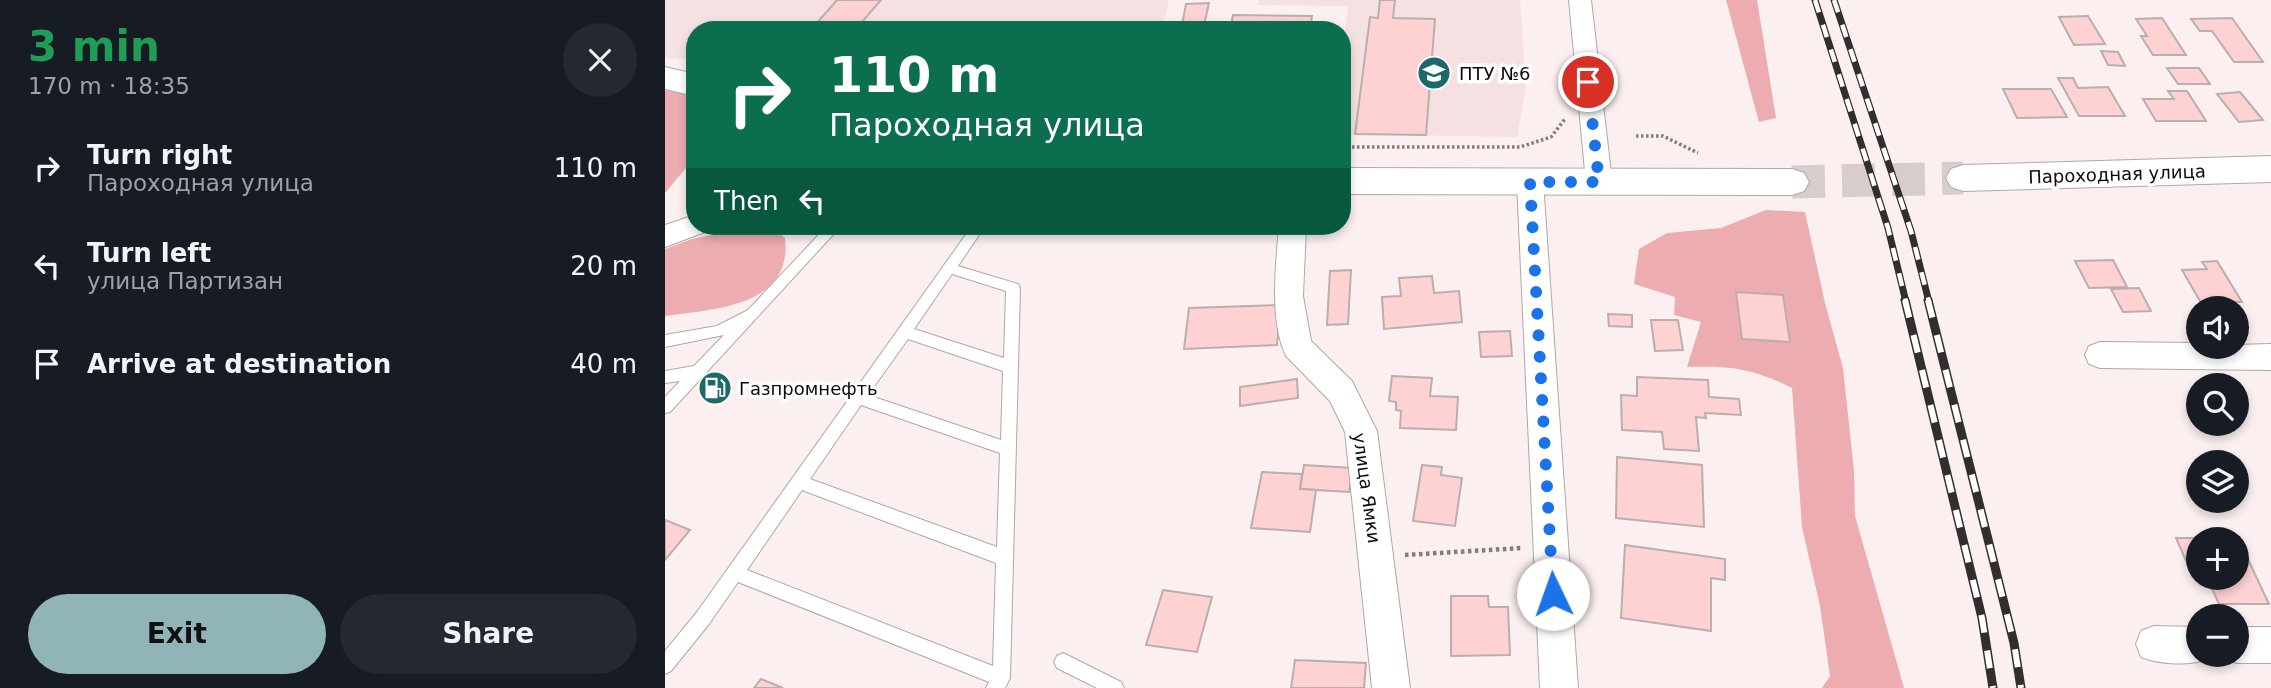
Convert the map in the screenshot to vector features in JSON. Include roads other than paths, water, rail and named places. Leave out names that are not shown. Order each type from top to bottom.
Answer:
[{"type":"main road","points":[[665,78],[686,83]]},
{"type":"main road","name":"Пароходная улица","points":[[1963,178],[2271,169]]},
{"type":"main road","points":[[1351,181],[1791,182]]},
{"type":"street","points":[[1580,0],[1599,182]]},
{"type":"street","points":[[1530,182],[1559,688]]},
{"type":"street","points":[[665,236],[686,228]]},
{"type":"street","name":"улица Ямки","points":[[1291,235],[1289,296],[1297,347],[1341,391],[1361,431],[1391,688]]},
{"type":"street","points":[[2100,355],[2271,357]]},
{"type":"street","points":[[2154,644],[2186,645]]},
{"type":"street","points":[[2249,645],[2271,645]]},
{"type":"lane","points":[[665,407],[827,235]]},
{"type":"lane","points":[[665,665],[735,573],[973,235]]},
{"type":"lane","points":[[735,573],[998,683],[1005,558],[1013,288],[949,268]]},
{"type":"lane","points":[[665,341],[719,331],[753,314]]},
{"type":"lane","points":[[905,332],[1011,367]]},
{"type":"lane","points":[[665,377],[698,372]]},
{"type":"lane","points":[[858,398],[1008,449]]},
{"type":"lane","points":[[799,482],[1005,558]]},
{"type":"lane","points":[[1063,662],[1115,688]]},
{"type":"tunnel","points":[[1792,182],[1963,178]]},
{"type":"railway","points":[[1815,0],[1888,228],[1906,302]]},
{"type":"railway","points":[[1834,0],[1911,231],[1929,302]]},
{"type":"railway","points":[[1905,300],[1982,618],[1993,688]]},
{"type":"railway","points":[[1928,300],[2014,643],[2021,688]]},
{"type":"place","name":"ПТУ №6","points":[[1434,73]]},
{"type":"place","name":"Газпромнефть","points":[[715,388]]}]
